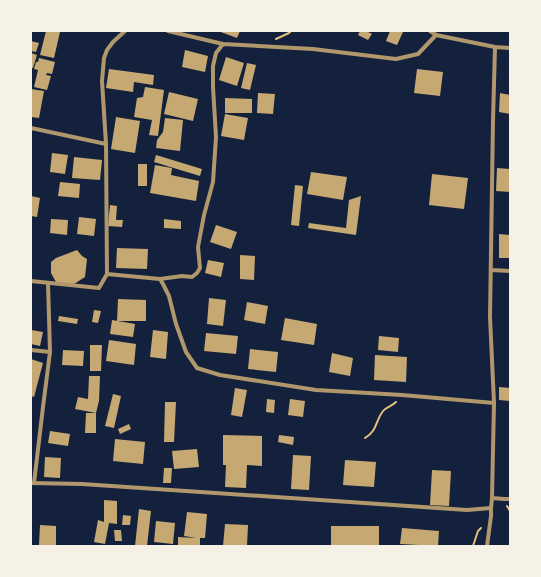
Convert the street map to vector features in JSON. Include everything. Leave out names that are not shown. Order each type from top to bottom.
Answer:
[{"type":"street","points":[[31,281],[99,288],[107,274],[106,144],[102,81],[104,58],[107,50],[125,31]]},
{"type":"street","points":[[168,31],[223,44],[313,50],[396,60],[418,54],[436,35]]},
{"type":"street","points":[[430,31],[436,35],[495,47],[510,48]]},
{"type":"street","points":[[107,274],[160,279],[182,276],[192,277],[200,268],[198,246],[204,215],[213,182],[215,153],[216,136],[213,66],[216,53],[223,44]]},
{"type":"street","points":[[487,546],[492,498],[494,402],[490,317],[495,47]]},
{"type":"street","points":[[31,128],[106,144]]},
{"type":"street","points":[[491,270],[510,271]]},
{"type":"street","points":[[160,279],[169,296],[176,324],[186,352],[197,368],[220,375],[316,390],[494,402]]},
{"type":"street","points":[[48,283],[50,352],[33,483],[82,484],[467,510],[491,508]]},
{"type":"street","points":[[31,350],[50,352]]},
{"type":"street","points":[[492,498],[504,500],[510,499]]},
{"type":"path","points":[[365,438],[375,430],[380,415],[384,410],[395,404],[402,395]]},
{"type":"building","points":[[46,31],[60,32],[54,58],[40,55]]},
{"type":"building","points":[[218,31],[240,31],[237,38]]},
{"type":"building","points":[[360,31],[366,31],[372,34],[368,40],[358,35]]},
{"type":"building","points":[[390,31],[403,32],[397,45],[386,41]]},
{"type":"building","points":[[31,41],[39,43],[36,52],[31,51]]},
{"type":"building","points":[[185,50],[208,56],[205,72],[182,67]]},
{"type":"building","points":[[31,53],[37,55],[33,68],[31,68]]},
{"type":"building","points":[[226,57],[244,63],[237,86],[219,80]]},
{"type":"building","points":[[39,58],[55,62],[52,74],[47,73],[46,75],[51,76],[47,90],[34,87],[38,70],[34,69]]},
{"type":"building","points":[[247,63],[256,65],[250,90],[241,88]]},
{"type":"building","points":[[109,69],[154,75],[153,85],[134,82],[133,92],[106,88]]},
{"type":"building","points":[[417,69],[443,72],[440,96],[414,93]]},
{"type":"building","points":[[145,87],[164,90],[158,136],[149,135],[152,120],[134,117],[137,98],[143,97]]},
{"type":"building","points":[[31,89],[44,91],[39,118],[31,117]]},
{"type":"building","points":[[169,92],[198,99],[193,121],[164,114]]},
{"type":"building","points":[[258,93],[275,94],[273,114],[257,113]]},
{"type":"building","points":[[500,93],[510,95],[510,114],[499,112]]},
{"type":"building","points":[[225,98],[252,99],[252,113],[225,113]]},
{"type":"building","points":[[225,114],[248,118],[244,140],[221,136]]},
{"type":"building","points":[[116,117],[140,121],[135,153],[111,149]]},
{"type":"building","points":[[165,118],[183,120],[180,151],[156,148],[157,140],[163,132]]},
{"type":"building","points":[[52,153],[68,155],[65,174],[50,172]]},
{"type":"building","points":[[156,155],[202,169],[200,176],[154,162]]},
{"type":"building","points":[[74,157],[102,160],[100,180],[72,178]]},
{"type":"building","points":[[138,164],[147,164],[147,186],[138,186]]},
{"type":"building","points":[[155,165],[172,168],[171,175],[199,181],[196,201],[150,193]]},
{"type":"building","points":[[497,168],[510,169],[510,192],[496,191]]},
{"type":"building","points":[[311,172],[347,177],[343,200],[307,194]]},
{"type":"building","points":[[432,174],[468,178],[464,209],[429,205]]},
{"type":"building","points":[[60,182],[80,184],[79,198],[58,196]]},
{"type":"building","points":[[295,185],[303,186],[299,226],[291,225]]},
{"type":"building","points":[[31,196],[40,198],[37,217],[31,216]]},
{"type":"building","points":[[361,196],[356,235],[308,228],[309,223],[346,228],[349,200]]},
{"type":"building","points":[[110,205],[117,206],[116,220],[123,220],[122,227],[108,226]]},
{"type":"building","points":[[79,217],[96,219],[94,236],[77,234]]},
{"type":"building","points":[[51,219],[68,220],[67,235],[50,233]]},
{"type":"building","points":[[164,219],[181,221],[181,229],[164,228]]},
{"type":"building","points":[[216,225],[237,232],[231,249],[210,242]]},
{"type":"building","points":[[499,234],[510,235],[510,258],[499,258]]},
{"type":"building","points":[[117,248],[148,249],[147,269],[116,268]]},
{"type":"building","points":[[77,250],[87,259],[85,277],[74,284],[56,282],[51,273],[51,262],[56,258]]},
{"type":"building","points":[[240,255],[255,256],[254,280],[240,279]]},
{"type":"building","points":[[208,260],[224,263],[221,277],[205,273]]},
{"type":"building","points":[[209,298],[226,300],[223,326],[207,324]]},
{"type":"building","points":[[118,299],[146,300],[146,321],[117,321]]},
{"type":"building","points":[[247,302],[268,306],[265,324],[244,320]]},
{"type":"building","points":[[94,310],[101,311],[98,323],[92,322]]},
{"type":"building","points":[[59,316],[78,319],[77,324],[58,321]]},
{"type":"building","points":[[285,318],[317,324],[314,345],[281,340]]},
{"type":"building","points":[[112,320],[135,324],[133,337],[110,334]]},
{"type":"building","points":[[31,330],[43,332],[40,346],[31,344]]},
{"type":"building","points":[[153,330],[168,332],[166,359],[150,357]]},
{"type":"building","points":[[206,333],[238,336],[236,354],[204,351]]},
{"type":"building","points":[[379,336],[399,338],[398,352],[378,350]]},
{"type":"building","points":[[109,340],[136,344],[134,365],[106,361]]},
{"type":"building","points":[[90,345],[102,345],[101,371],[90,371]]},
{"type":"building","points":[[250,349],[278,352],[276,372],[248,369]]},
{"type":"building","points":[[63,350],[84,351],[83,366],[62,365]]},
{"type":"building","points":[[332,353],[353,358],[350,376],[329,372]]},
{"type":"building","points":[[375,355],[407,357],[406,382],[374,380]]},
{"type":"building","points":[[31,359],[43,363],[34,397],[31,396]]},
{"type":"building","points":[[89,376],[100,376],[99,401],[96,413],[75,409],[78,397],[88,399]]},
{"type":"building","points":[[499,387],[510,388],[510,401],[499,400]]},
{"type":"building","points":[[235,388],[247,390],[242,417],[231,415]]},
{"type":"building","points":[[113,394],[121,396],[114,428],[105,426]]},
{"type":"building","points":[[267,399],[275,400],[274,413],[266,412]]},
{"type":"building","points":[[290,399],[305,401],[303,417],[288,415]]},
{"type":"building","points":[[165,402],[176,402],[174,442],[164,442]]},
{"type":"building","points":[[86,413],[96,413],[96,433],[85,433]]},
{"type":"building","points":[[129,424],[131,429],[120,434],[118,429]]},
{"type":"building","points":[[50,431],[70,434],[68,446],[48,443]]},
{"type":"building","points":[[223,435],[262,436],[262,466],[247,465],[246,488],[225,487],[226,465],[223,465]]},
{"type":"building","points":[[279,435],[294,437],[293,445],[278,442]]},
{"type":"building","points":[[115,439],[145,442],[143,464],[113,461]]},
{"type":"building","points":[[197,449],[199,467],[174,469],[172,451]]},
{"type":"building","points":[[293,455],[311,456],[309,490],[291,489]]},
{"type":"building","points":[[45,457],[61,458],[60,478],[44,477]]},
{"type":"building","points":[[345,460],[376,462],[374,487],[343,485]]},
{"type":"building","points":[[164,468],[172,468],[171,483],[163,483]]},
{"type":"building","points":[[432,470],[451,471],[449,506],[430,505]]},
{"type":"building","points":[[104,500],[117,501],[117,524],[109,523],[105,544],[94,542],[98,520],[104,522]]},
{"type":"building","points":[[139,509],[151,511],[147,546],[135,546]]},
{"type":"building","points":[[187,512],[207,514],[205,538],[200,538],[200,546],[178,545],[178,537],[196,538],[184,536]]},
{"type":"building","points":[[123,515],[131,516],[130,525],[122,525]]},
{"type":"building","points":[[156,521],[175,523],[173,544],[154,542]]},
{"type":"building","points":[[225,524],[248,525],[247,546],[223,546]]},
{"type":"building","points":[[40,525],[56,526],[56,545],[39,545]]},
{"type":"building","points":[[331,526],[379,526],[379,546],[331,546]]},
{"type":"building","points":[[402,528],[439,531],[438,546],[400,544]]},
{"type":"building","points":[[114,530],[121,530],[122,541],[115,541]]}]
